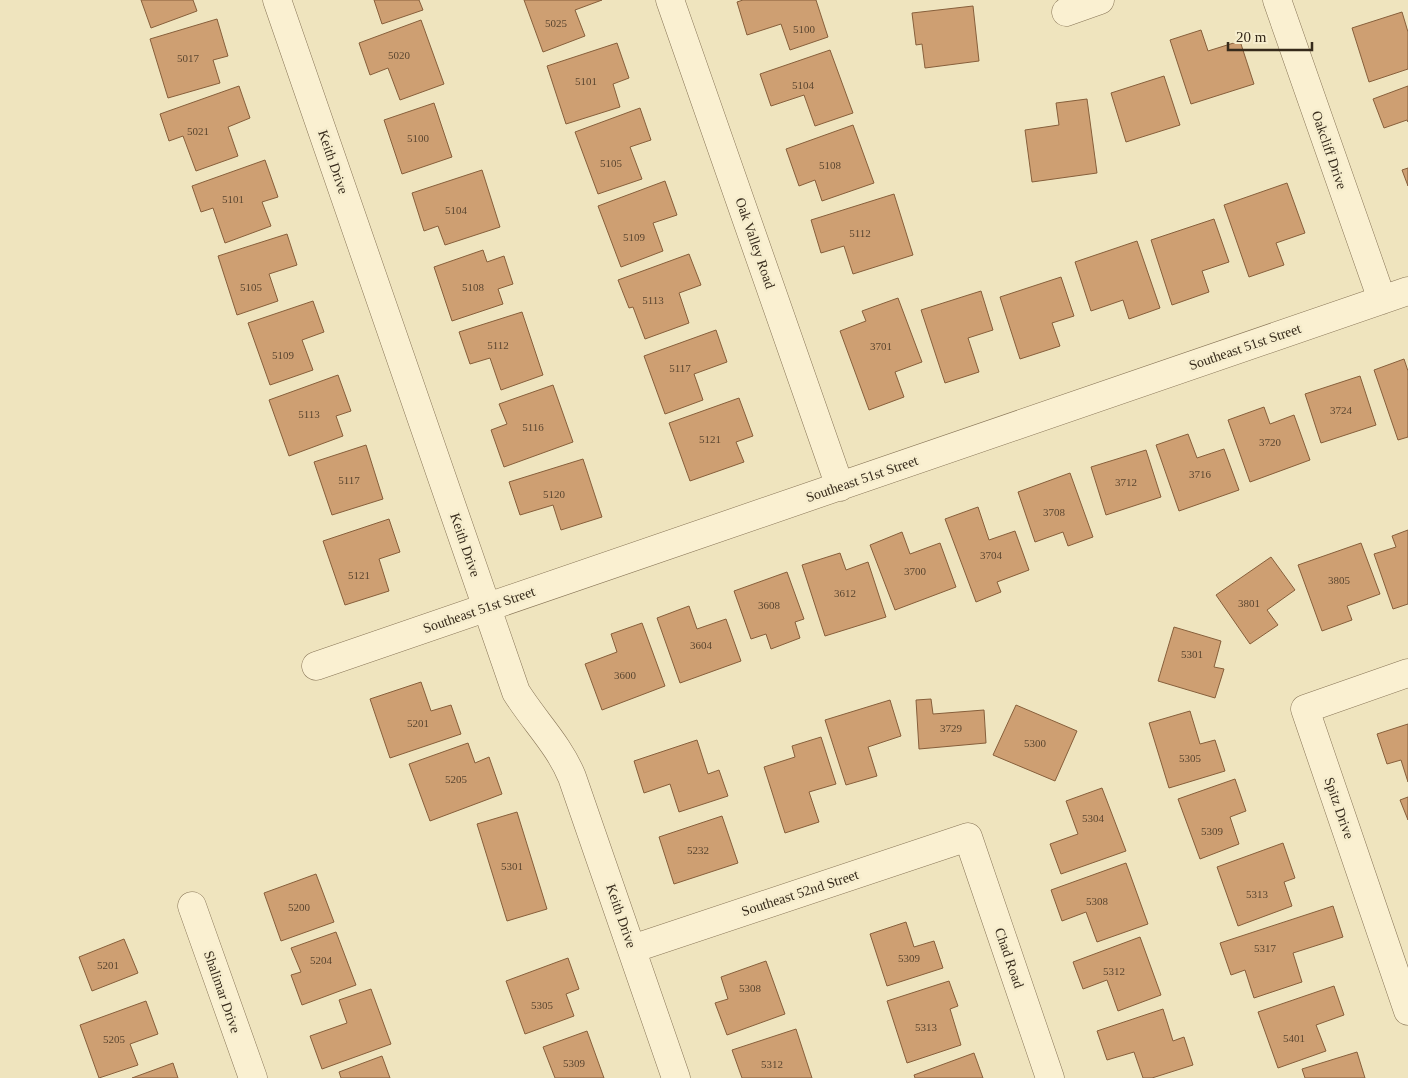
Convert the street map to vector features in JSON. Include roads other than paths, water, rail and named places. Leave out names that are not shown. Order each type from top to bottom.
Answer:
[{"type":"street","name":"Keith Drive","points":[[277,0],[516,692],[532,717],[565,760],[676,1078]]},
{"type":"street","name":"Oak Valley Road","points":[[670,0],[840,487]]},
{"type":"street","points":[[1066,12],[1100,0]]},
{"type":"street","name":"Oakcliff Drive","points":[[1277,0],[1382,300]]},
{"type":"street","name":"Southeast 51st Street","points":[[316,666],[1408,291]]},
{"type":"street","name":"Spitz Drive","points":[[1408,673],[1305,708],[1408,1010]]},
{"type":"street","name":"Southeast 52nd Street","points":[[632,950],[968,837]]},
{"type":"street","name":"Chad Road","points":[[968,837],[1050,1078]]},
{"type":"street","name":"Shalimar Drive","points":[[192,906],[253,1078]]}]
